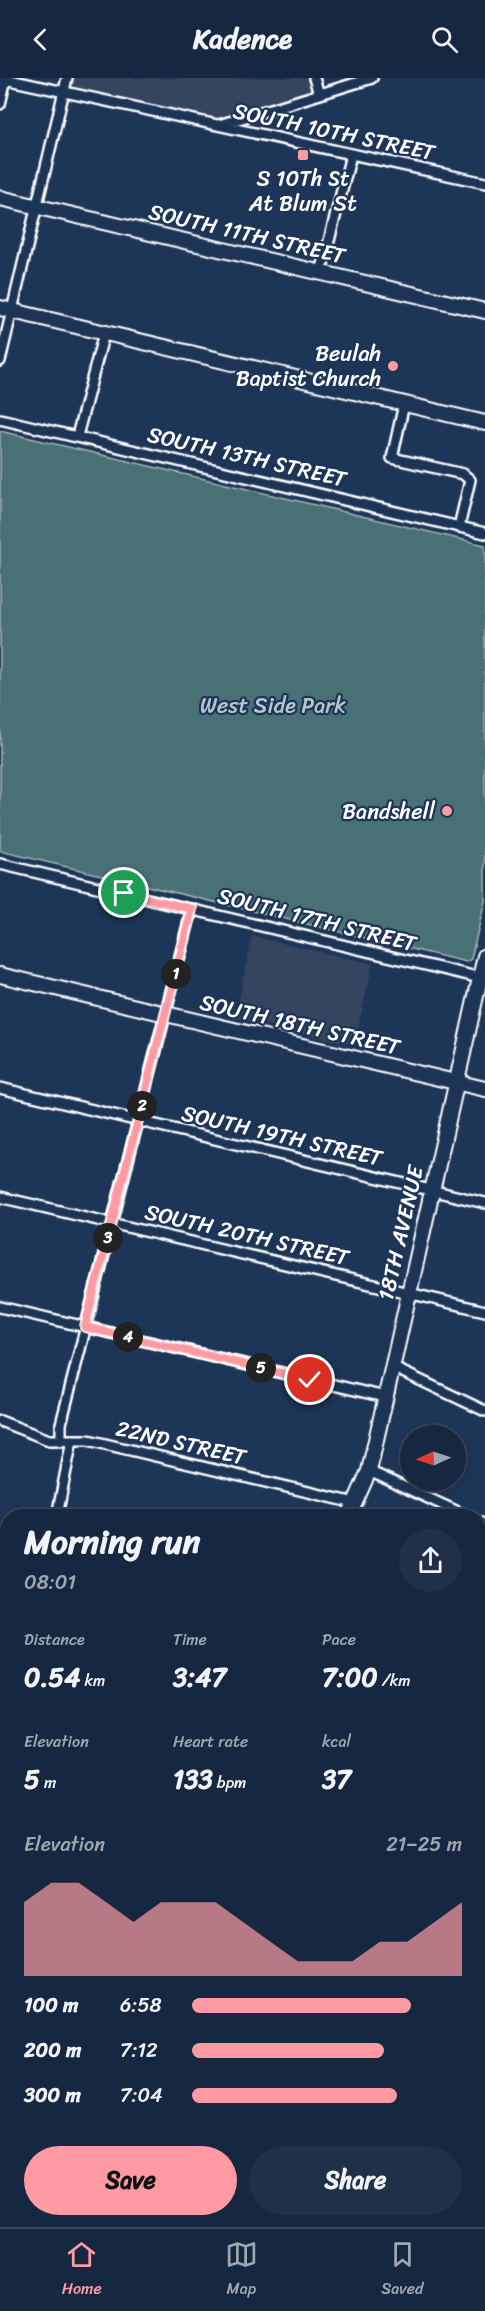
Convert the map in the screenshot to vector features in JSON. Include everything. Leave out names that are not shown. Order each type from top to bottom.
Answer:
[{"type":"street","points":[[18,82],[34,78]]},
{"type":"street","points":[[0,361],[6,309],[37,206],[67,78]]},
{"type":"street","points":[[314,78],[319,94]]},
{"type":"street","points":[[217,126],[372,78]]},
{"type":"street","points":[[0,104],[3,79]]},
{"type":"street","name":"SOUTH 10TH STREET","points":[[3,79],[485,183]]},
{"type":"street","points":[[321,272],[351,155]]},
{"type":"street","name":"SOUTH 11TH STREET","points":[[0,198],[485,311]]},
{"type":"street","points":[[6,309],[485,423]]},
{"type":"street","points":[[77,436],[104,333]]},
{"type":"street","points":[[404,404],[392,458],[463,474],[470,480],[459,527]]},
{"type":"street","name":"SOUTH 13TH STREET","points":[[0,419],[485,533]]},
{"type":"street","name":"SOUTH 17TH STREET","points":[[0,864],[482,979]]},
{"type":"street","points":[[61,1441],[61,1424],[192,909]]},
{"type":"street","name":"18TH AVENUE","points":[[352,1509],[369,1471],[456,1082],[482,979],[485,956]]},
{"type":"street","name":"SOUTH 18TH STREET","points":[[0,975],[485,1089]]},
{"type":"street","name":"SOUTH 19TH STREET","points":[[0,1088],[485,1203]]},
{"type":"street","name":"SOUTH 20TH STREET","points":[[0,1197],[485,1311]]},
{"type":"street","points":[[0,1307],[385,1398]]},
{"type":"street","points":[[392,1367],[485,1411]]},
{"type":"street","name":"22ND STREET","points":[[0,1421],[44,1439],[88,1440],[355,1503]]},
{"type":"street","points":[[58,1509],[72,1440]]},
{"type":"street","points":[[369,1471],[452,1509]]},
{"type":"shaded area","points":[[68,78],[313,78],[318,94],[216,124],[65,91]]},
{"type":"shaded area","points":[[252,936],[373,964],[354,1045],[235,1018]]},
{"type":"green space","name":"West Side Park","points":[[0,431],[485,545],[485,901],[471,959],[466,962],[0,851]]},
{"type":"place","name":"S 10Th St At Blum St","points":[[303,155]]},
{"type":"place","name":"Beulah Baptist Church","points":[[393,366]]},
{"type":"place","name":"Bandshell","points":[[447,811]]},
{"type":"route","points":[[124,893],[192,909],[85,1327],[310,1380]]}]
